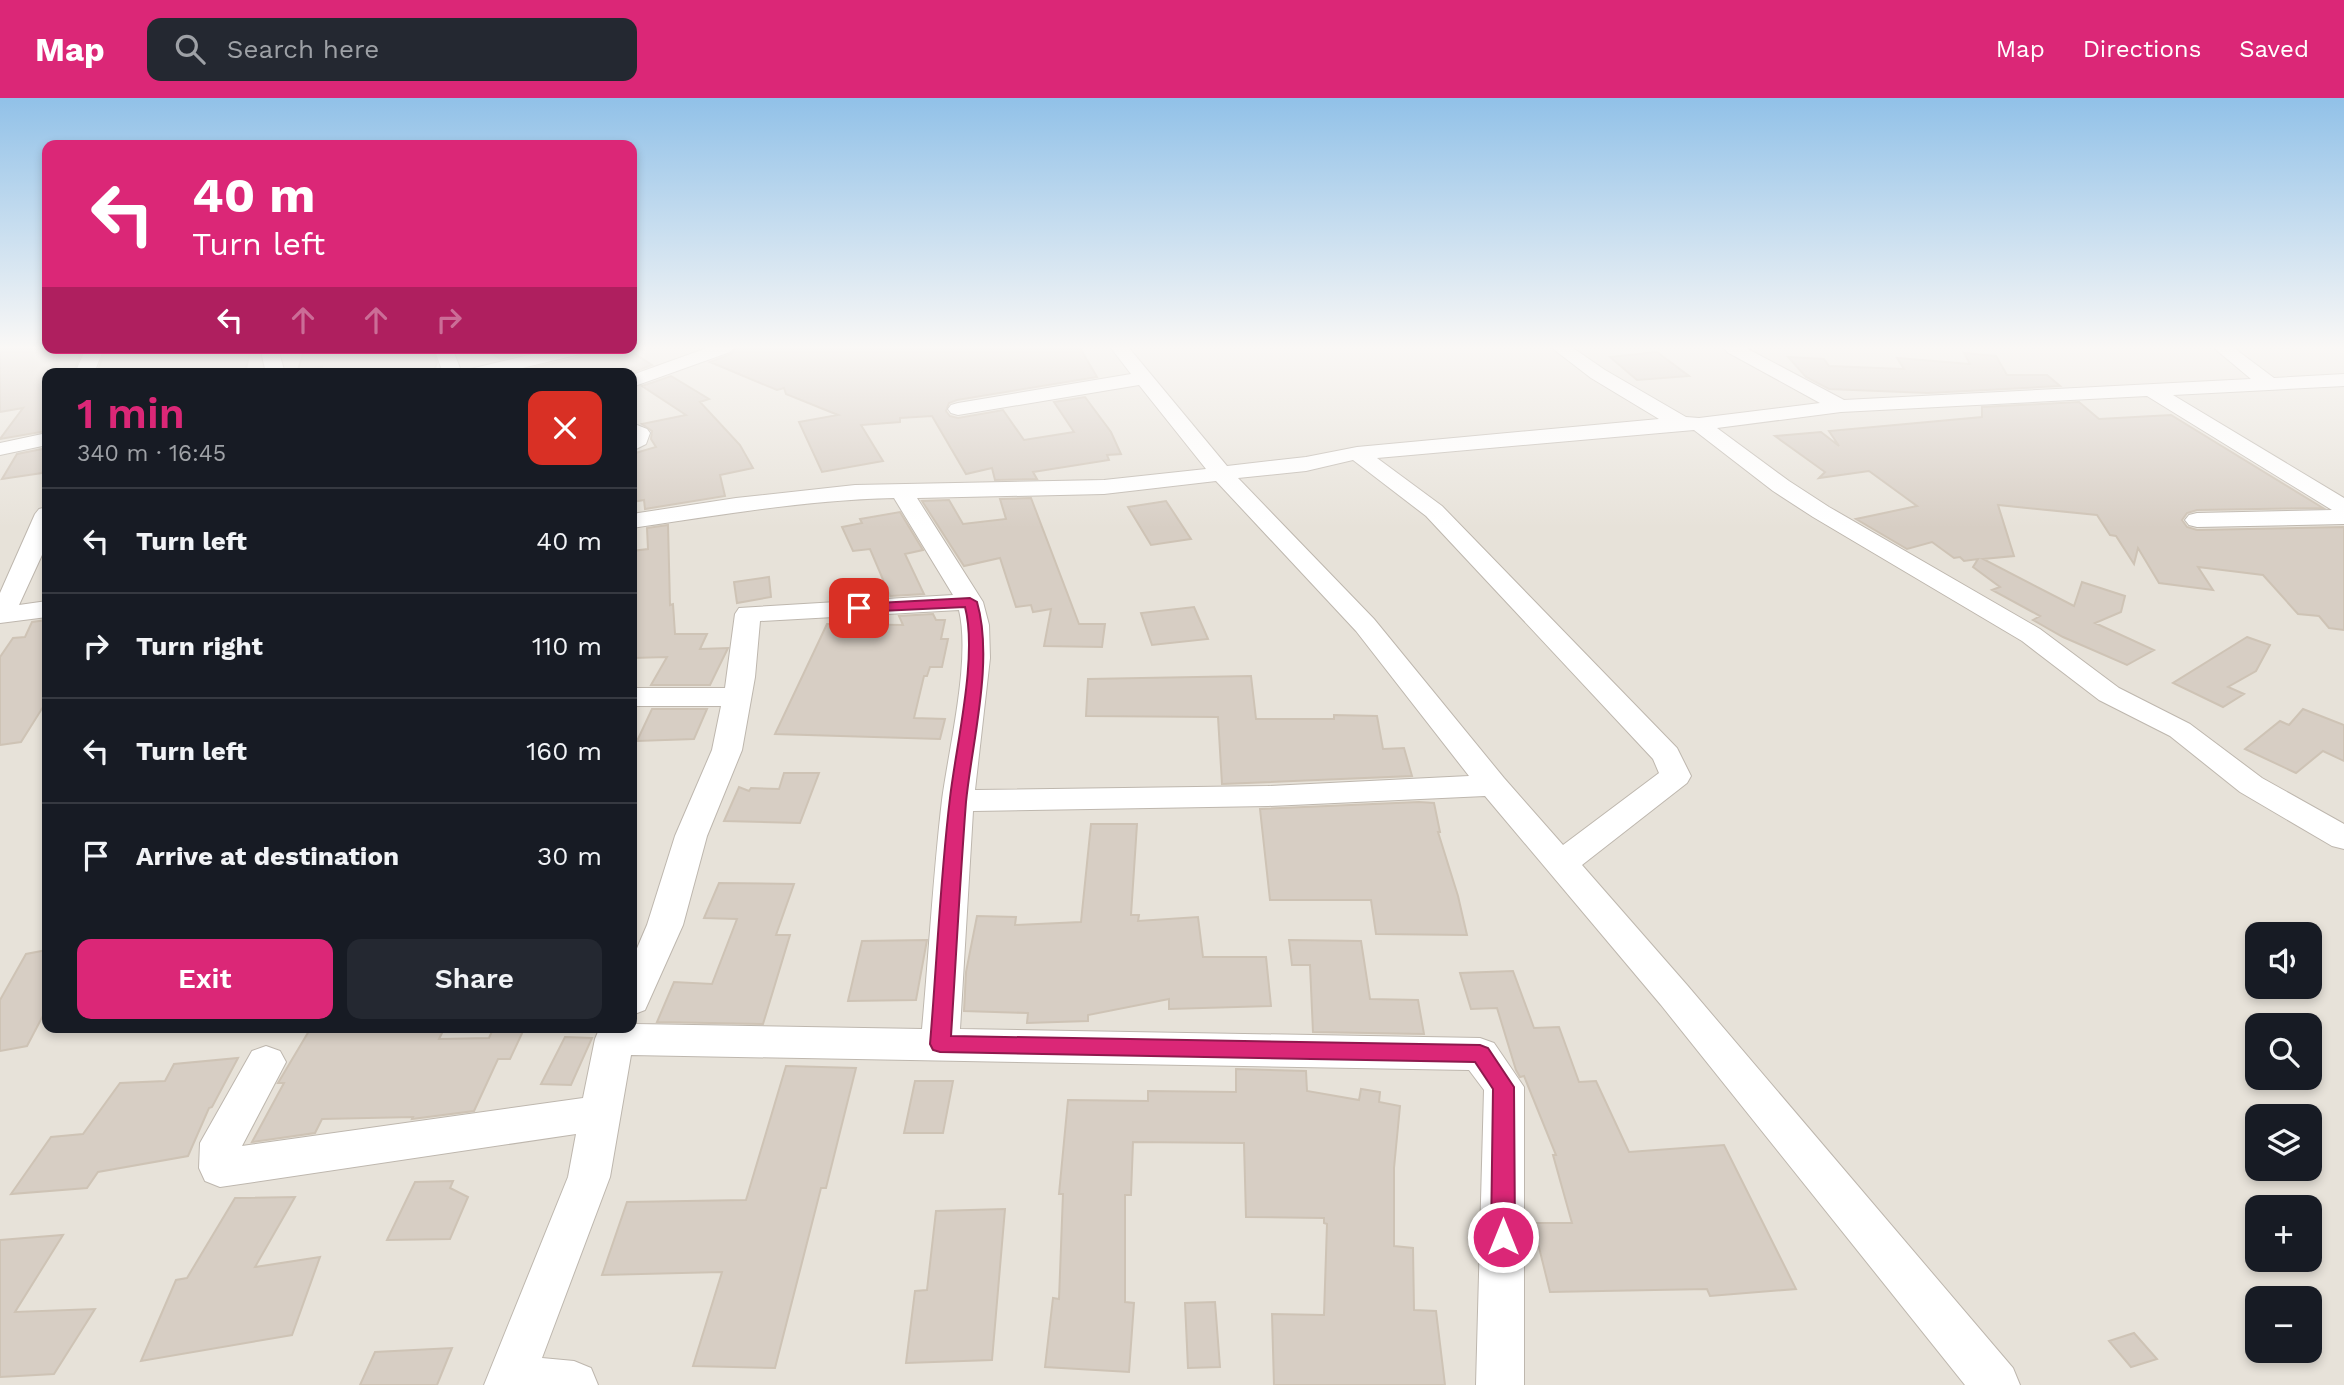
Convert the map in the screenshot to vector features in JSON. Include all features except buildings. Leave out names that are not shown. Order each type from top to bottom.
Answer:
[{"type":"street","points":[[958,409],[964,408]]},
{"type":"street","points":[[1168,408],[1222,474],[1365,625],[1493,785],[1674,995],[1996,1385]]},
{"type":"street","points":[[1662,408],[1690,423],[1821,512],[2031,635],[2109,694],[2180,730],[2251,785],[2344,838]]},
{"type":"street","points":[[637,520],[736,505],[855,492],[1104,488],[1306,464],[1357,453],[1690,423],[1815,408]]},
{"type":"street","points":[[2180,408],[2344,508]]},
{"type":"street","points":[[0,449],[42,440]]},
{"type":"street","points":[[1357,453],[1434,511],[1666,755],[1676,776],[1561,864]]},
{"type":"street","points":[[902,492],[970,602],[976,625],[976,658],[958,801],[940,1044]]},
{"type":"street","points":[[2197,520],[2344,517]]},
{"type":"street","points":[[1,615],[25,570],[42,527]]},
{"type":"street","points":[[637,989],[665,925],[691,836],[727,750],[748,614],[970,602]]},
{"type":"street","points":[[1,615],[42,610]]},
{"type":"street","points":[[637,697],[737,697]]},
{"type":"street","points":[[958,801],[1268,796],[1493,785]]},
{"type":"street","points":[[574,1385],[509,1383],[589,1177],[617,1033],[940,1044],[1480,1054],[1504,1087],[1500,1385]]},
{"type":"street","points":[[266,1062],[221,1143],[220,1168],[600,1113]]},
{"type":"shaded area","points":[[0,408],[42,408],[42,1033],[637,1033],[637,408],[2344,408],[2344,1385],[0,1385]]},
{"type":"route","points":[[859,608],[970,602],[976,625],[976,658],[958,801],[940,1044],[1480,1054],[1504,1087],[1503,1237]]}]
